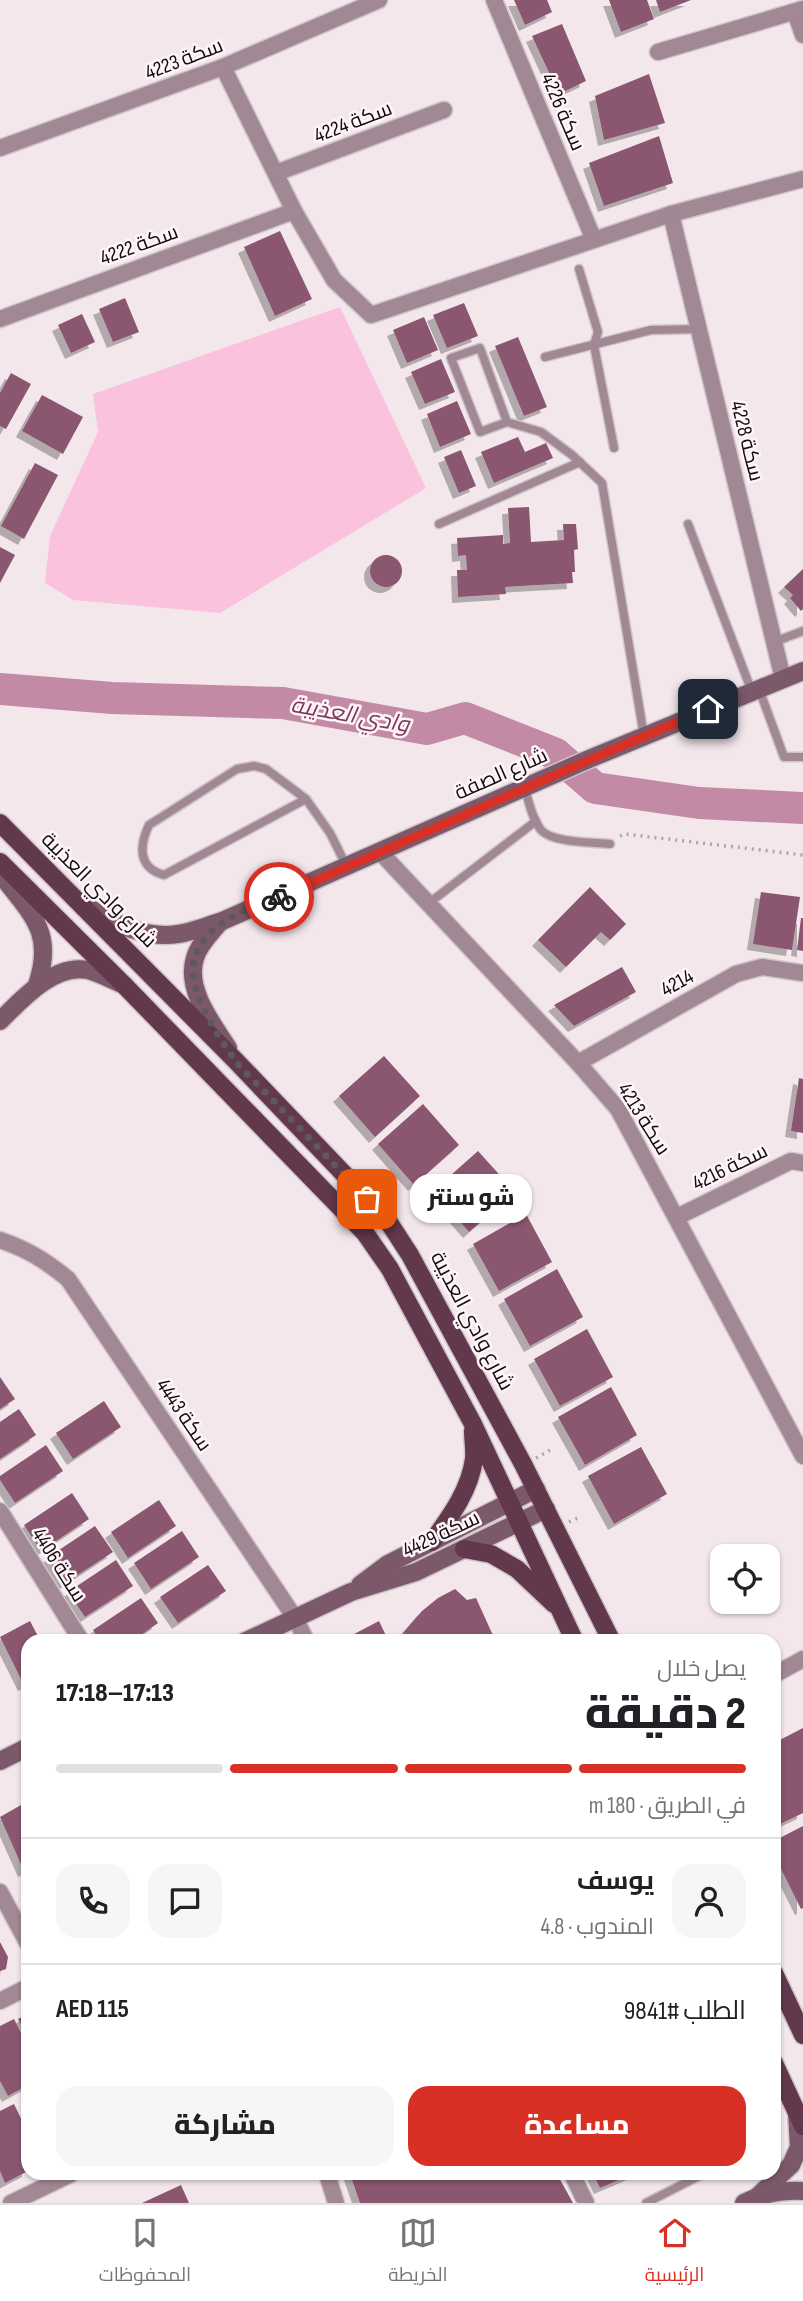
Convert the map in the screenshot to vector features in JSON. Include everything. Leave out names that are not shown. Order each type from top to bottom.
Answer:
[{"type":"main road","name":"شارع وادي العذيبة","points":[[0,823],[235,1060],[386,1218],[410,1255],[536,1489],[608,1634]]},
{"type":"main road","points":[[0,862],[124,985],[365,1233],[390,1269],[473,1424],[571,1634]]},
{"type":"main road","points":[[432,1542],[466,1487],[474,1460],[473,1424]]},
{"type":"main road","points":[[464,1549],[491,1554],[517,1569],[561,1612]]},
{"type":"main road","points":[[781,1986],[801,2025]]},
{"type":"main road","points":[[781,2078],[800,2119]]},
{"type":"street","name":"سكة 4223","points":[[0,148],[223,67],[379,0]]},
{"type":"street","name":"سكة 4226","points":[[494,0],[594,240]]},
{"type":"street","points":[[658,52],[799,10],[803,35]]},
{"type":"street","points":[[223,67],[293,211],[334,280],[372,315],[671,214],[803,179]]},
{"type":"street","name":"سكة 4224","points":[[276,173],[444,110]]},
{"type":"street","name":"سكة 4222","points":[[0,319],[293,211]]},
{"type":"street","name":"سكة 4228","points":[[671,214],[783,678]]},
{"type":"street","name":"شارع الصفة","points":[[77,900],[105,918],[152,935],[178,934],[220,922],[644,736],[803,671]]},
{"type":"street","name":"سكة 4213","points":[[381,853],[618,1109],[798,1434],[803,1457]]},
{"type":"street","points":[[0,873],[41,932],[44,952],[37,985]]},
{"type":"street","name":"شارع الصفة","points":[[220,922],[199,950],[192,974],[207,1015],[235,1060]]},
{"type":"street","name":"4214","points":[[578,1063],[736,974],[762,967],[803,973]]},
{"type":"street","points":[[0,1021],[37,985],[58,974],[85,969],[124,985]]},
{"type":"street","name":"سكة 4216","points":[[677,1217],[791,1161],[803,1163]]},
{"type":"street","name":"سكة 4443","points":[[0,1240],[35,1255],[68,1279],[295,1618],[303,1634]]},
{"type":"street","name":"سكة 4429","points":[[351,1592],[388,1564],[536,1489]]},
{"type":"street","name":"سكة 4429","points":[[261,1634],[351,1592],[416,1572],[546,1509]]},
{"type":"street","name":"سكة 4406","points":[[0,1511],[77,1634]]},
{"type":"street","points":[[781,1671],[803,1659]]},
{"type":"street","points":[[0,1761],[21,1750]]},
{"type":"street","points":[[0,1892],[21,1931]]},
{"type":"street","points":[[0,2001],[21,1990]]},
{"type":"street","points":[[781,2174],[791,2165],[799,2147],[800,2119]]},
{"type":"street","points":[[11,2203],[59,2180]]},
{"type":"street","points":[[329,2180],[336,2203]]},
{"type":"street","points":[[575,2180],[586,2203]]},
{"type":"street","points":[[751,2199],[773,2180]]},
{"type":"street","points":[[751,2199],[785,2190],[803,2191]]},
{"type":"lane","points":[[579,269],[598,332],[594,345],[614,448]]},
{"type":"lane","points":[[545,357],[651,330],[699,330]]},
{"type":"lane","points":[[507,422],[480,348],[451,358],[480,432],[507,422],[541,432],[580,462],[602,484],[644,736]]},
{"type":"lane","points":[[439,524],[580,462]]},
{"type":"lane","points":[[688,524],[784,757],[803,757]]},
{"type":"lane","points":[[774,642],[803,631]]},
{"type":"lane","points":[[306,799],[164,875],[154,873],[142,856],[142,841],[149,825],[237,769],[254,766],[267,769],[306,799],[330,833],[347,867]]},
{"type":"lane","points":[[525,789],[542,832],[553,838],[610,844]]},
{"type":"lane","points":[[429,903],[536,821]]},
{"type":"lane","points":[[646,2203],[691,2180]]},
{"type":"path","points":[[610,844],[625,834],[803,855]]},
{"type":"shaded area","points":[[340,307],[426,488],[220,613],[73,600],[45,583],[50,536],[98,432],[93,394]]},
{"type":"building","points":[[514,0],[547,0],[552,12],[525,25]]},
{"type":"building","points":[[609,0],[647,0],[654,19],[621,32]]},
{"type":"building","points":[[656,0],[691,0],[660,12]]},
{"type":"building","points":[[562,24],[586,81],[559,94],[532,36]]},
{"type":"building","points":[[649,74],[665,123],[604,140],[595,96]]},
{"type":"building","points":[[659,136],[673,183],[604,206],[589,163]]},
{"type":"building","points":[[280,231],[312,299],[275,316],[244,247]]},
{"type":"building","points":[[125,298],[139,332],[113,342],[99,309]]},
{"type":"building","points":[[464,303],[478,336],[447,348],[433,315]]},
{"type":"building","points":[[82,314],[95,342],[71,353],[58,325]]},
{"type":"building","points":[[424,317],[438,350],[407,363],[393,330]]},
{"type":"building","points":[[518,337],[547,407],[524,416],[495,346]]},
{"type":"building","points":[[441,359],[455,392],[425,404],[411,372]]},
{"type":"building","points":[[11,373],[31,384],[6,429],[0,426],[0,393]]},
{"type":"building","points":[[42,395],[83,417],[63,454],[22,431]]},
{"type":"building","points":[[457,401],[471,434],[440,447],[427,414]]},
{"type":"building","points":[[518,437],[525,452],[546,443],[553,458],[494,483],[481,452]]},
{"type":"building","points":[[461,450],[476,486],[459,493],[444,457]]},
{"type":"building","points":[[35,463],[58,475],[24,539],[1,526]]},
{"type":"building","points":[[529,507],[531,542],[564,540],[563,524],[576,524],[578,549],[574,550],[573,583],[505,587],[506,594],[458,597],[457,570],[467,570],[466,555],[458,556],[457,538],[503,535],[503,544],[510,543],[508,508]]},
{"type":"building","points":[[0,547],[15,555],[0,583]]},
{"type":"building","points":[[386,555],[398,559],[402,571],[398,583],[386,587],[374,583],[370,571],[374,559]]},
{"type":"building","points":[[803,569],[801,611],[790,598],[793,595],[784,587]]},
{"type":"building","points":[[590,887],[626,924],[610,940],[601,932],[566,967],[538,940]]},
{"type":"building","points":[[761,892],[800,897],[792,950],[753,944]]},
{"type":"building","points":[[803,918],[803,951],[797,950]]},
{"type":"building","points":[[622,967],[636,992],[574,1026],[554,1005]]},
{"type":"building","points":[[384,1056],[420,1096],[375,1137],[339,1096]]},
{"type":"building","points":[[799,1078],[803,1079],[803,1133],[791,1131]]},
{"type":"building","points":[[423,1104],[459,1145],[414,1185],[378,1144]]},
{"type":"building","points":[[478,1151],[515,1192],[469,1232],[433,1191]]},
{"type":"building","points":[[526,1214],[552,1262],[499,1291],[473,1244]]},
{"type":"building","points":[[557,1269],[583,1317],[530,1346],[504,1299]]},
{"type":"building","points":[[587,1329],[613,1377],[560,1406],[534,1359]]},
{"type":"building","points":[[0,1377],[15,1399],[0,1409]]},
{"type":"building","points":[[611,1387],[637,1435],[585,1465],[558,1417]]},
{"type":"building","points":[[104,1401],[121,1427],[73,1459],[56,1433]]},
{"type":"building","points":[[19,1409],[36,1435],[0,1459],[0,1422]]},
{"type":"building","points":[[46,1445],[63,1471],[15,1503],[0,1476]]},
{"type":"building","points":[[641,1447],[667,1494],[614,1524],[588,1476]]},
{"type":"building","points":[[72,1493],[89,1519],[41,1551],[24,1525]]},
{"type":"building","points":[[159,1500],[176,1526],[128,1558],[111,1532]]},
{"type":"building","points":[[95,1526],[113,1552],[64,1584],[47,1558]]},
{"type":"building","points":[[182,1531],[199,1557],[151,1589],[134,1563]]},
{"type":"building","points":[[116,1560],[133,1586],[85,1617],[68,1592]]},
{"type":"building","points":[[208,1565],[226,1591],[178,1623],[160,1597]]},
{"type":"building","points":[[455,1589],[467,1600],[476,1598],[492,1634],[404,1634],[422,1611]]},
{"type":"building","points":[[141,1598],[158,1623],[142,1634],[95,1634],[93,1630]]},
{"type":"building","points":[[30,1621],[37,1634],[21,1634],[21,1679],[0,1637]]},
{"type":"building","points":[[379,1621],[385,1634],[354,1634]]},
{"type":"building","points":[[803,1728],[803,1813],[781,1824],[781,1739]]},
{"type":"building","points":[[21,1805],[21,1864],[0,1817]]},
{"type":"building","points":[[803,1826],[801,1909],[781,1869],[781,1837]]},
{"type":"building","points":[[0,1942],[8,1957],[6,1969],[0,1971]]},
{"type":"building","points":[[14,2019],[21,2033],[21,2089],[8,2096],[0,2081],[0,2026]]},
{"type":"building","points":[[14,2104],[21,2118],[21,2175],[5,2183],[0,2171],[0,2111]]},
{"type":"building","points":[[352,2180],[560,2180],[573,2203],[360,2203]]},
{"type":"building","points":[[596,2180],[619,2180],[600,2188]]},
{"type":"building","points":[[181,2185],[189,2203],[142,2203]]},
{"type":"waterway","name":"وادي العذيبة","points":[[0,689],[112,698],[283,703],[427,729],[465,718],[556,754],[595,788],[699,803],[803,808]]},
{"type":"way so far","points":[[279,897],[220,922],[195,957],[192,974],[196,990],[207,1015],[235,1060],[367,1199]]},
{"type":"place","name":"شو سنتر","points":[[367,1199]]},
{"type":"route","points":[[279,897],[708,709]]}]
